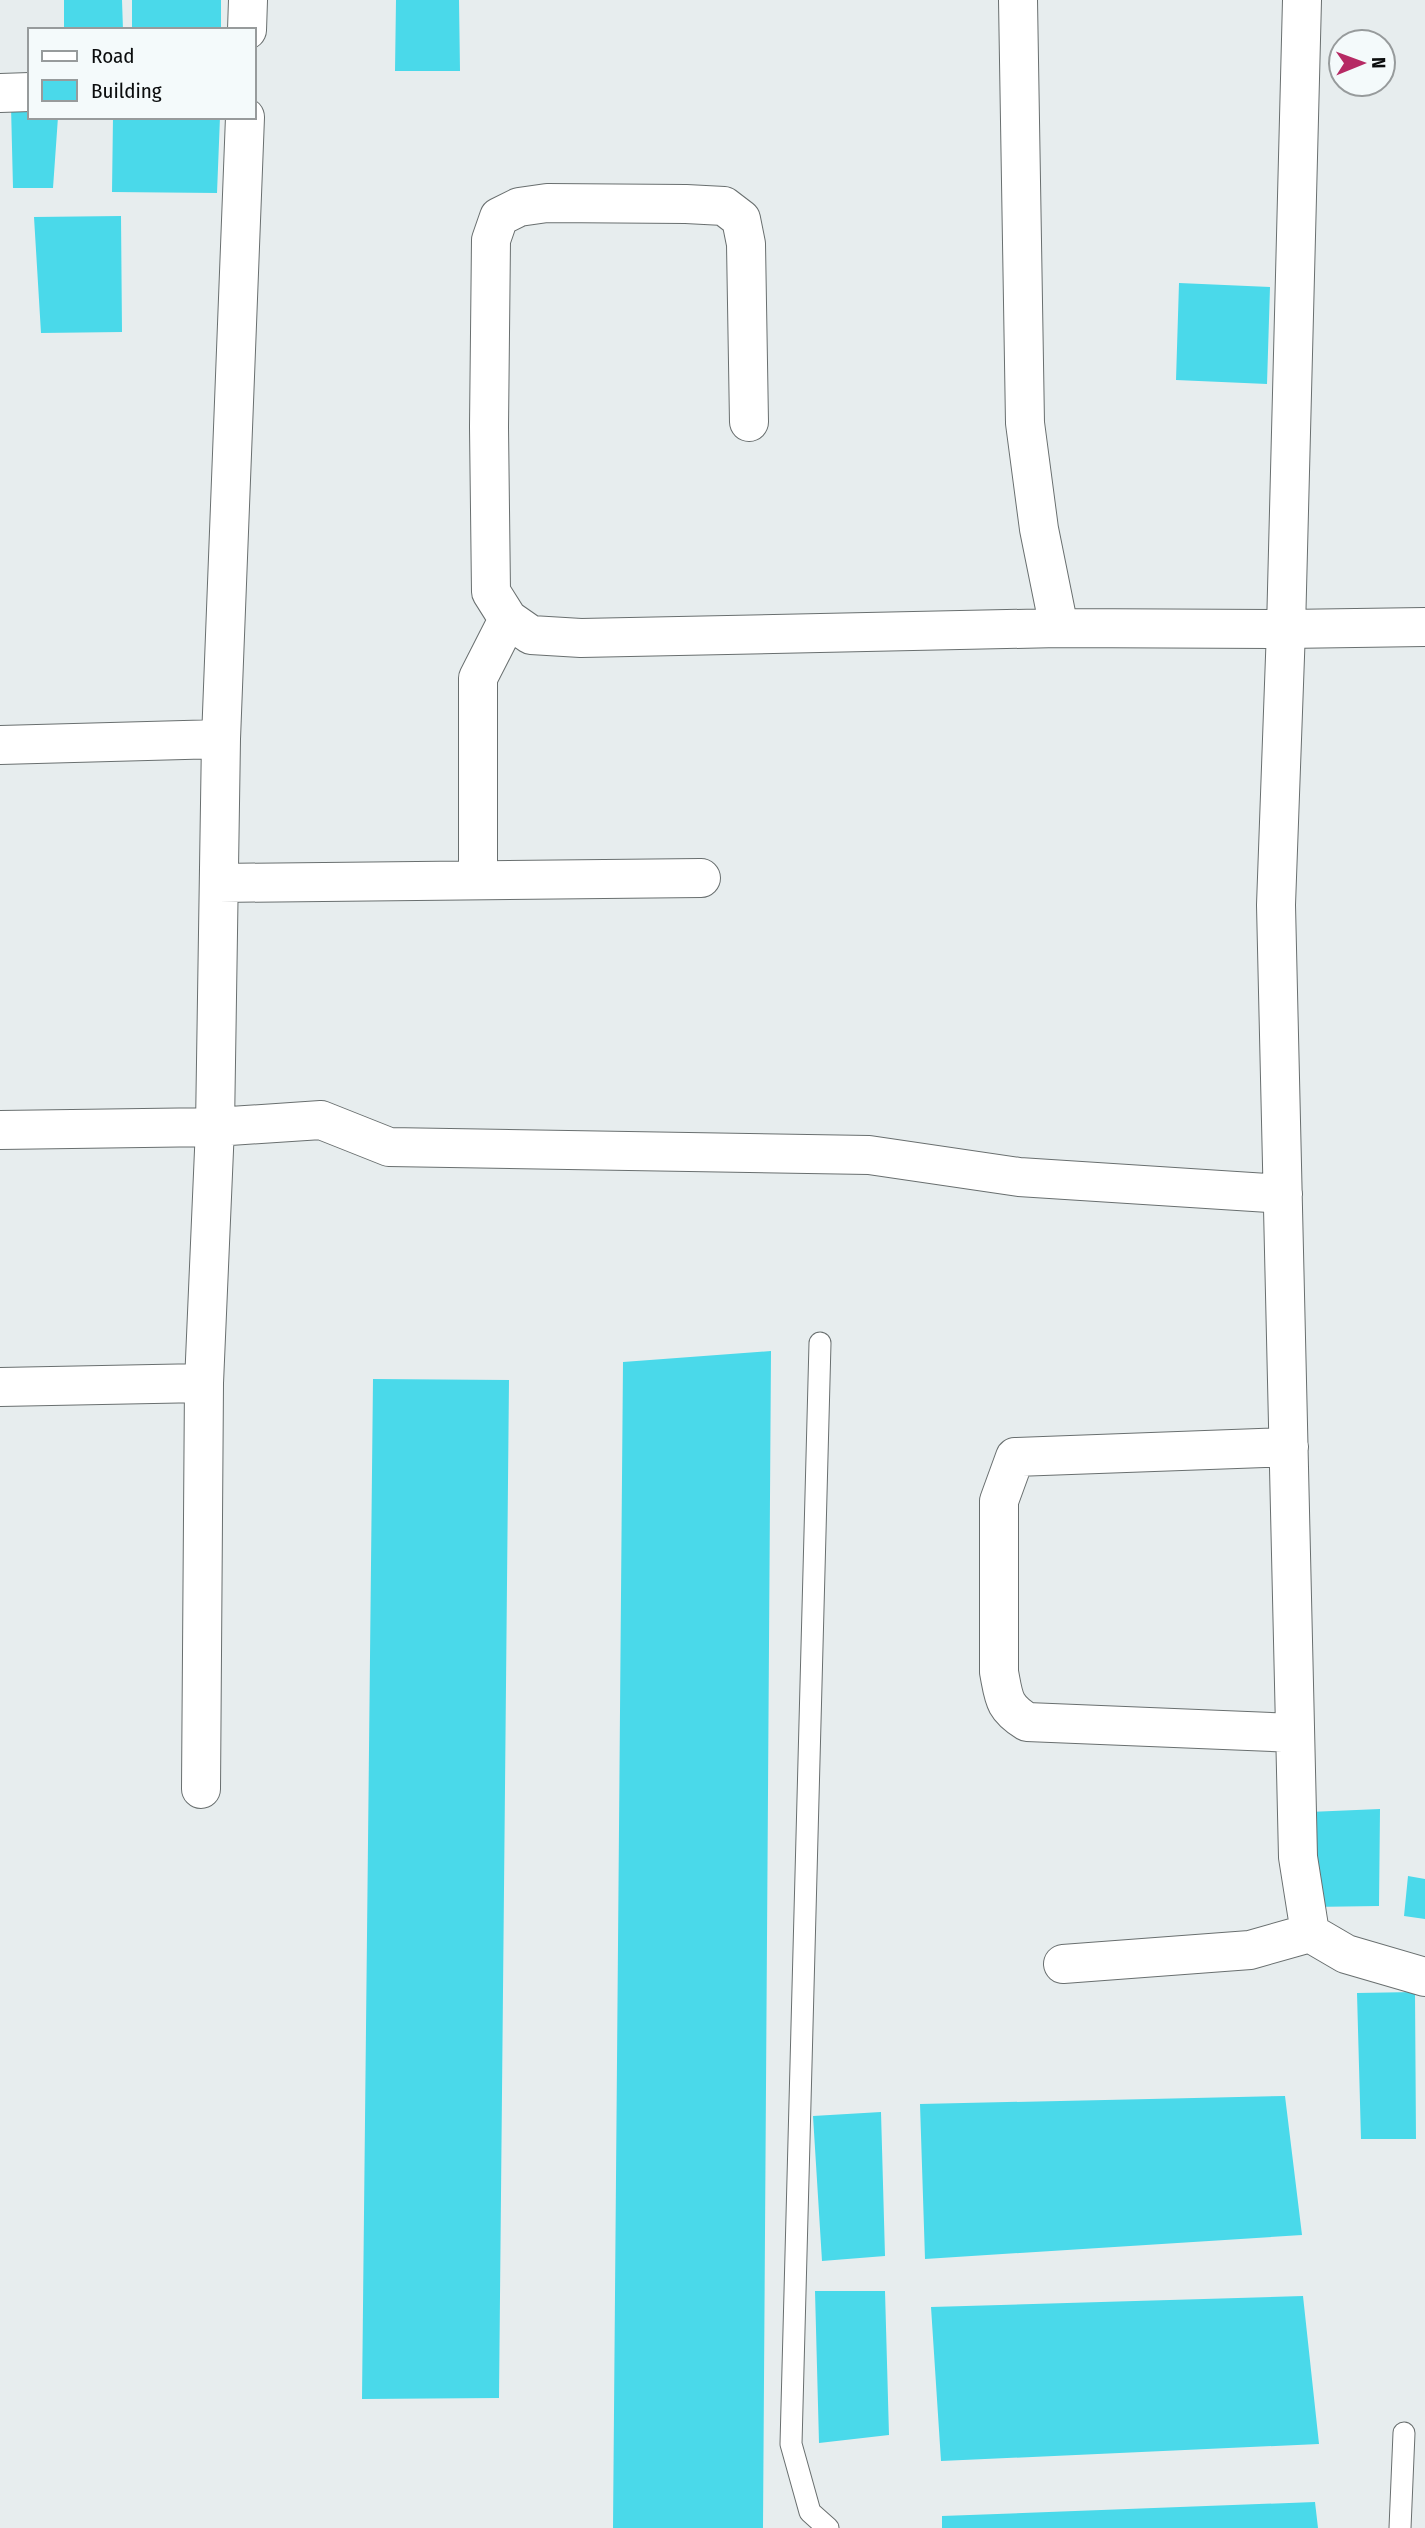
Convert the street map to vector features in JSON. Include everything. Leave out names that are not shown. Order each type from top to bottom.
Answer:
[{"type":"street","points":[[247,28],[248,0]]},
{"type":"street","points":[[1018,0],[1025,423],[1039,529],[1059,628]]},
{"type":"street","points":[[1302,0],[1276,905],[1298,1857],[1310,1933]]},
{"type":"street","points":[[0,93],[28,92]]},
{"type":"street","points":[[201,1789],[204,1383],[215,1127],[221,739],[245,119]]},
{"type":"street","points":[[749,422],[746,244],[741,219],[724,206],[673,204],[548,203],[519,207],[499,217],[491,240],[491,592],[508,619],[531,635],[581,638],[1059,628],[1425,627]]},
{"type":"street","points":[[478,880],[478,678],[508,619]]},
{"type":"street","points":[[0,745],[221,739]]},
{"type":"street","points":[[219,883],[701,878]]},
{"type":"street","points":[[0,1130],[215,1127],[321,1120],[389,1147],[869,1155],[1019,1177],[1283,1194]]},
{"type":"street","points":[[0,1387],[204,1383]]},
{"type":"street","points":[[1289,1447],[1015,1457],[999,1502],[999,1672],[1004,1698],[1012,1712],[1027,1723],[1295,1733]]},
{"type":"street","points":[[1063,1964],[1250,1951],[1310,1933],[1346,1954],[1425,1977]]},
{"type":"lane","points":[[820,1343],[791,2444],[810,2512],[828,2528]]},
{"type":"lane","points":[[1400,2528],[1404,2433]]},
{"type":"building","points":[[64,0],[122,0],[123,28],[64,28]]},
{"type":"building","points":[[132,0],[221,0],[221,28],[132,28]]},
{"type":"building","points":[[396,0],[459,0],[460,71],[395,71]]},
{"type":"building","points":[[28,105],[28,119],[58,119],[53,188],[13,188],[11,106]]},
{"type":"building","points":[[113,119],[220,119],[217,193],[112,192]]},
{"type":"building","points":[[121,216],[122,332],[41,333],[34,217]]},
{"type":"building","points":[[1179,283],[1270,287],[1267,384],[1176,380]]},
{"type":"building","points":[[771,1351],[763,2528],[613,2528],[623,1362]]},
{"type":"building","points":[[373,1379],[509,1380],[499,2398],[362,2399]]},
{"type":"building","points":[[1380,1809],[1379,1906],[1311,1907],[1309,1812]]},
{"type":"building","points":[[1408,1876],[1425,1879],[1425,1919],[1404,1916]]},
{"type":"building","points":[[1415,1992],[1416,2139],[1361,2139],[1357,1993]]},
{"type":"building","points":[[1285,2096],[1302,2235],[925,2259],[920,2104]]},
{"type":"building","points":[[881,2112],[885,2256],[822,2261],[813,2116]]},
{"type":"building","points":[[815,2291],[885,2291],[889,2435],[819,2443]]},
{"type":"building","points":[[1303,2296],[1319,2444],[941,2461],[931,2307]]},
{"type":"building","points":[[1315,2502],[1318,2528],[942,2528],[942,2516]]}]
